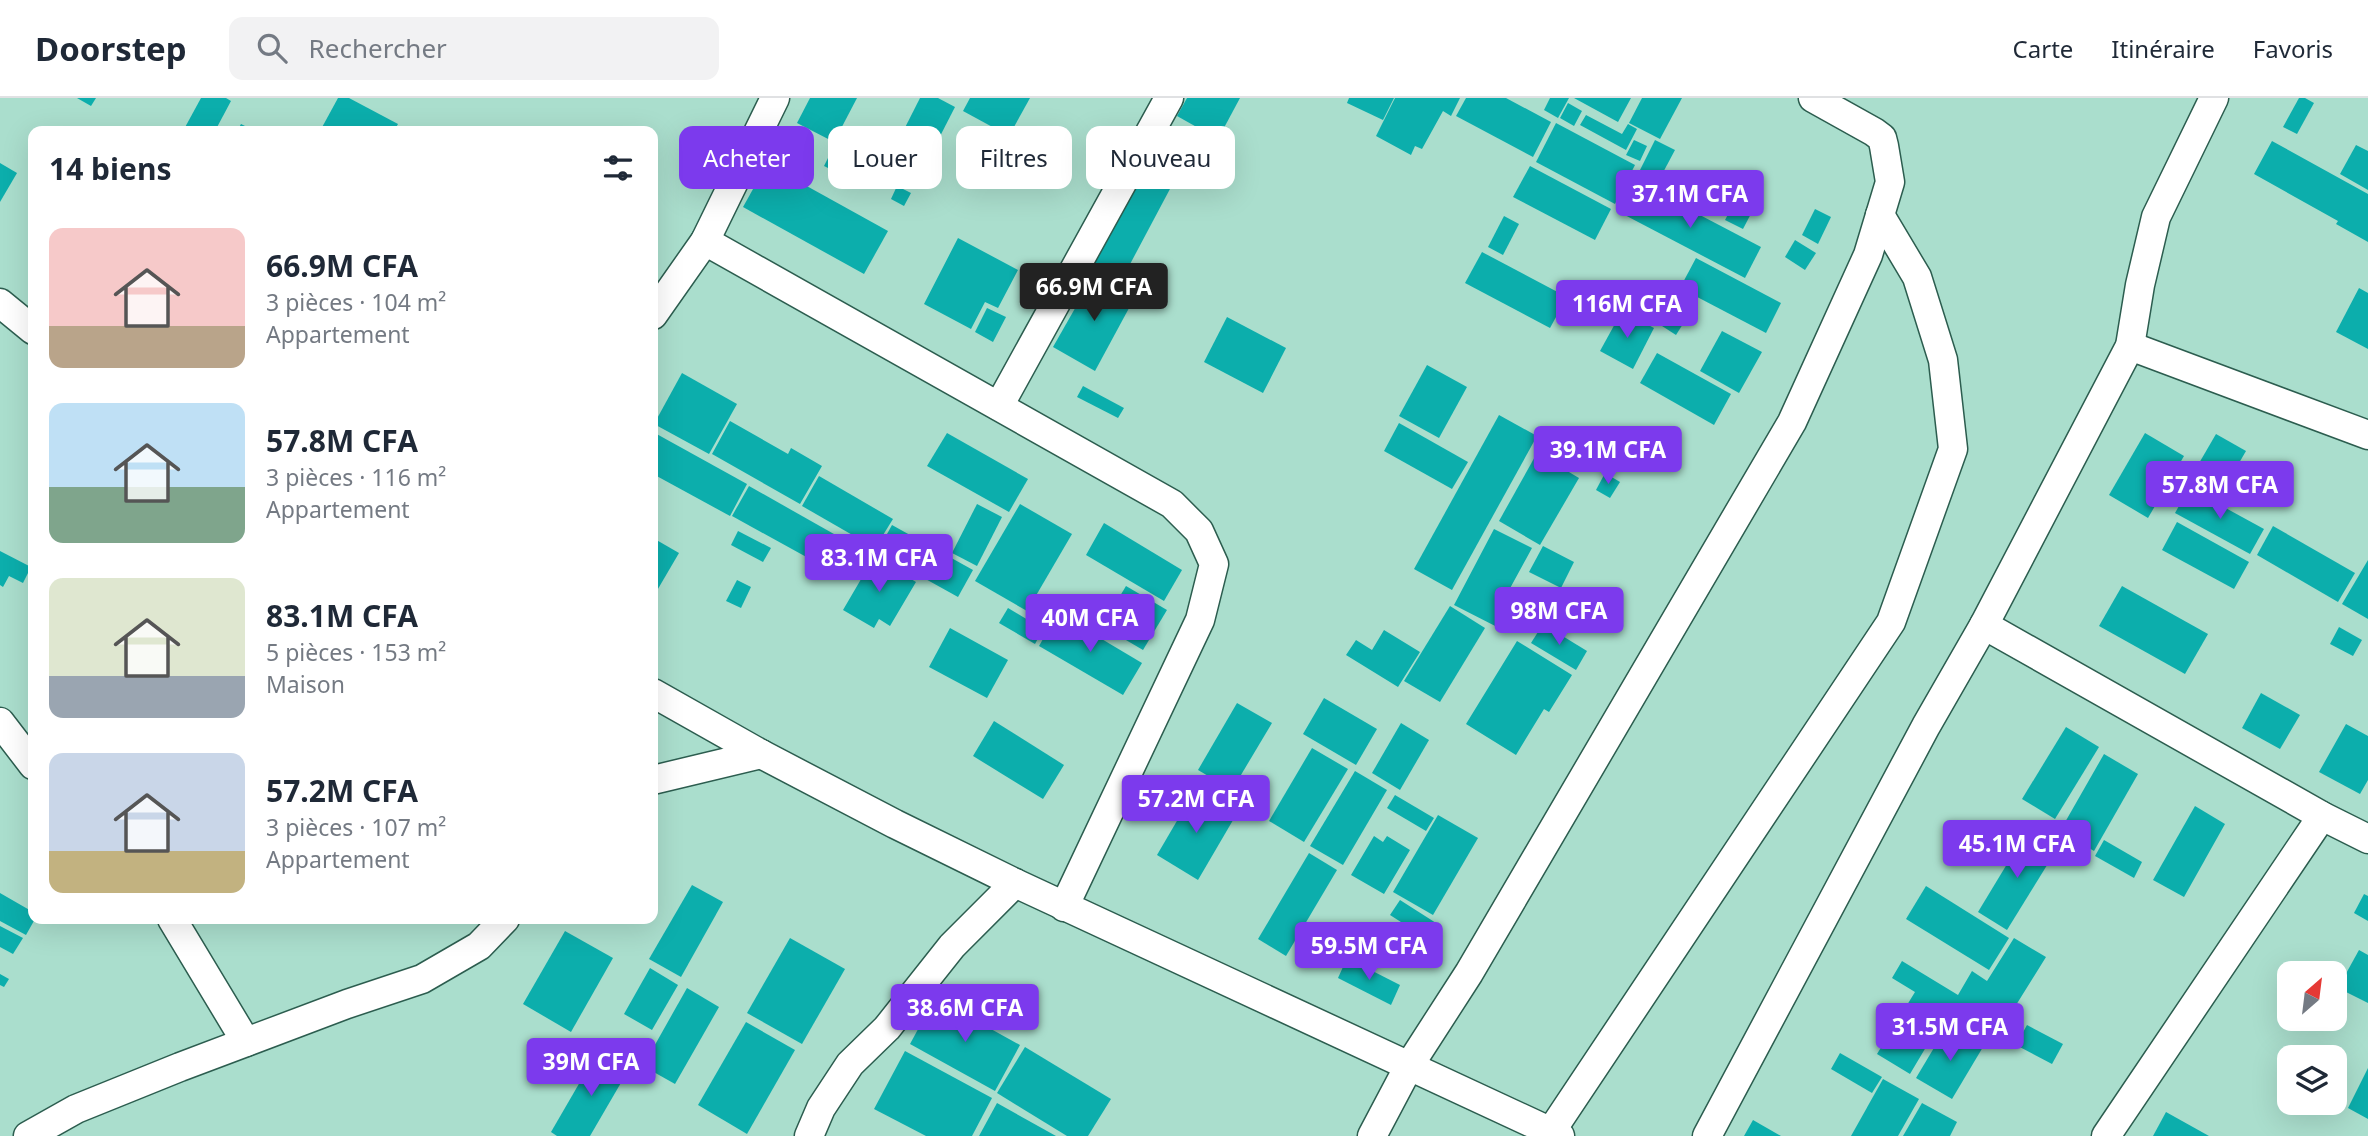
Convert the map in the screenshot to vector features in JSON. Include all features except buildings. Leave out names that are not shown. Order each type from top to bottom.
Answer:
[{"type":"street","points":[[658,308],[705,242],[775,98]]},
{"type":"street","points":[[999,406],[1169,98]]},
{"type":"street","points":[[1373,1136],[1409,1066],[1469,974],[1792,422],[1868,255],[1890,182],[1882,138],[1813,98]]},
{"type":"street","points":[[1707,1136],[1926,726],[1984,625],[2130,346],[2140,285],[2156,217],[2214,98]]},
{"type":"street","points":[[658,696],[761,754],[1015,883],[1553,1134],[1891,622],[1953,449],[1943,360],[1917,277],[1880,215]]},
{"type":"street","points":[[705,242],[1172,504],[1199,531],[1214,564],[1200,620],[1063,906]]},
{"type":"street","points":[[0,303],[28,326]]},
{"type":"street","points":[[2130,346],[2368,435]]},
{"type":"street","points":[[1984,625],[2322,816],[2368,839]]},
{"type":"street","points":[[0,722],[28,758]]},
{"type":"street","points":[[658,779],[761,754]]},
{"type":"street","points":[[2106,1136],[2322,816]]},
{"type":"street","points":[[809,1136],[821,1108],[850,1064],[887,1028],[952,946],[1015,883]]},
{"type":"street","points":[[175,924],[246,1042]]},
{"type":"street","points":[[28,1136],[76,1109],[246,1042],[422,979],[479,946],[500,924]]}]
